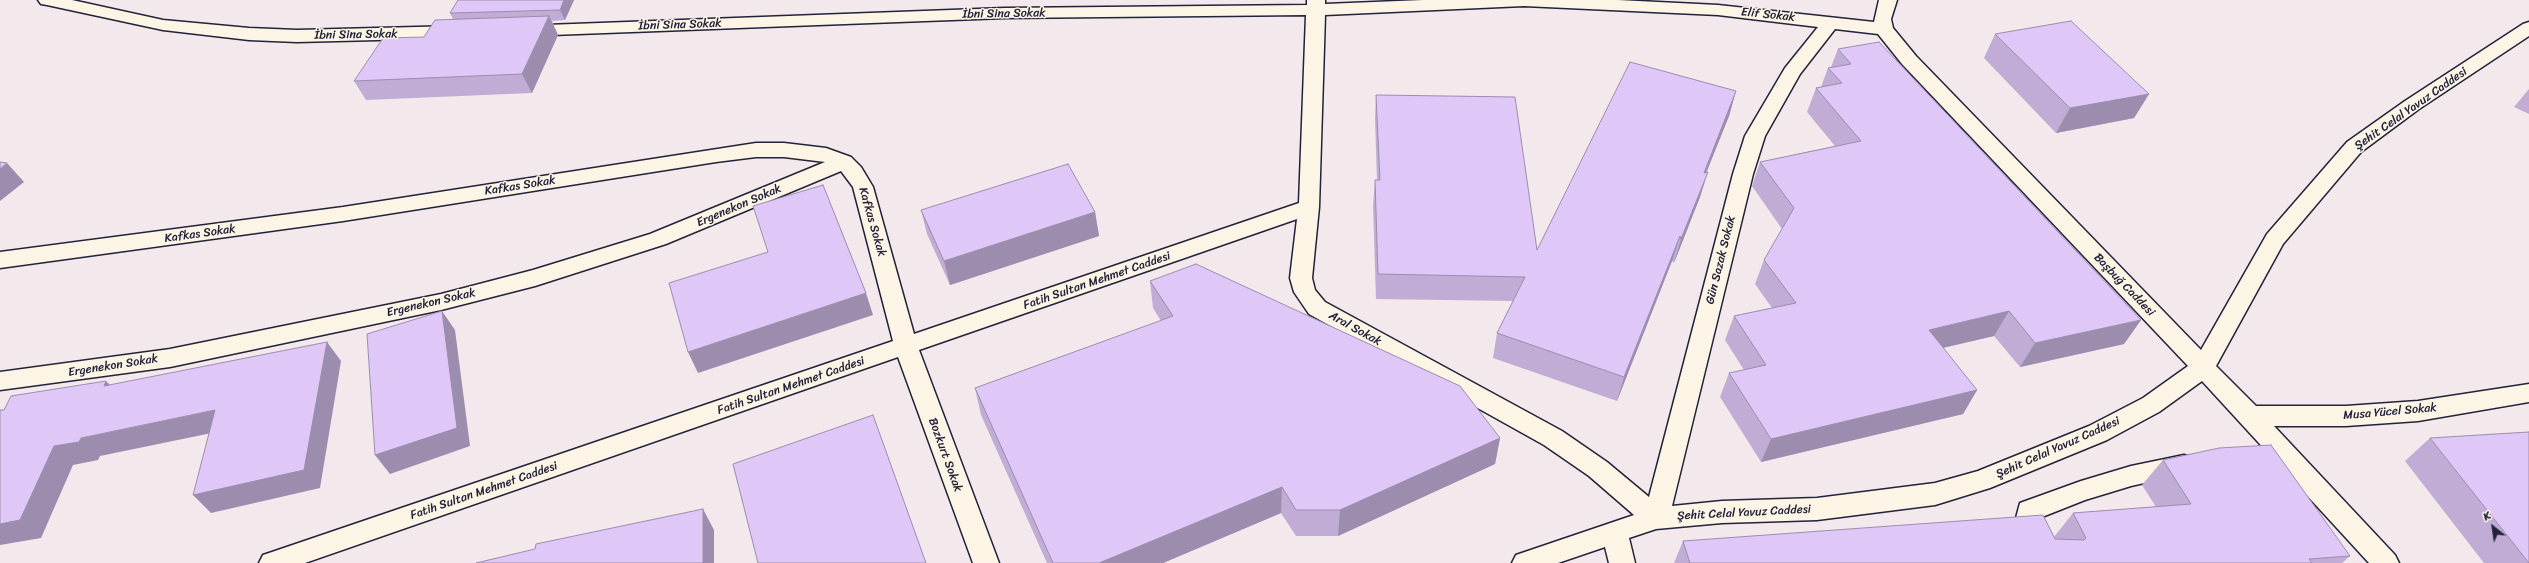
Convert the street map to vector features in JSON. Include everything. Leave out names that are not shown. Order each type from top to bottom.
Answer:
[{"type":"street","name":"İbni Sina Sokak","points":[[47,0],[105,5],[163,25],[257,34],[297,36],[472,32]]},
{"type":"street","points":[[1884,29],[1882,18],[1888,0]]},
{"type":"street","name":"Elif Sokak","points":[[1316,5],[1589,2],[1718,10],[1884,29]]},
{"type":"street","name":"İbni Sina Sokak","points":[[504,31],[997,14],[1316,5]]},
{"type":"street","name":"Aral Sokak","points":[[1316,5],[1309,207],[1301,278],[1305,292],[1317,308],[1554,438],[1598,468],[1656,518]]},
{"type":"street","name":"Gün Sazak Sokak","points":[[1656,518],[1743,174],[1755,136],[1792,72],[1831,22]]},
{"type":"street","name":"Şehit Celal Yavuz Caddesi","points":[[1525,563],[1656,518],[1722,512],[1817,509],[1885,502],[1934,494],[1981,481],[2036,460],[2098,433],[2151,405],[2203,368],[2275,239],[2354,147],[2412,105],[2529,28]]},
{"type":"street","name":"Başbuğ Caddesi","points":[[1884,29],[1909,60],[2250,416],[2265,447],[2386,563]]},
{"type":"street","name":"Kafkas Sokak","points":[[0,260],[343,214],[756,150],[808,152],[826,155],[844,162],[854,172],[863,187],[906,347]]},
{"type":"street","name":"Ergenekon Sokak","points":[[0,381],[56,375],[170,358],[433,303],[535,278],[658,239],[844,162]]},
{"type":"street","name":"Fatih Sultan Mehmet Caddesi","points":[[272,563],[906,347],[1309,207]]},
{"type":"street","name":"Bozkurt Sokak","points":[[906,347],[946,460],[986,563]]},
{"type":"street","name":"Musa Yücel Sokak","points":[[2250,416],[2346,416],[2418,411],[2529,393]]},
{"type":"street","points":[[2052,563],[2029,518],[2030,511],[2081,491],[2131,476],[2208,460]]},
{"type":"street","points":[[1614,532],[1622,563]]},
{"type":"building","points":[[458,0],[564,0],[560,10],[450,13]]},
{"type":"building","points":[[549,16],[522,74],[354,81],[383,38],[424,37],[435,20]]},
{"type":"building","points":[[2071,21],[2149,94],[2070,108],[1995,34]]},
{"type":"building","points":[[1879,42],[2141,320],[2035,343],[2009,311],[1929,330],[1977,390],[1771,439],[1729,373],[1766,365],[1734,316],[1796,303],[1764,260],[1794,208],[1760,162],[1861,141],[1816,88],[1842,83],[1828,68],[1851,64],[1838,49]]},
{"type":"building","points":[[1630,62],[1736,91],[1704,173],[1708,172],[1681,239],[1680,236],[1624,377],[1497,333],[1525,277],[1378,274],[1375,180],[1380,180],[1376,95],[1515,97],[1537,250]]},
{"type":"building","points":[[0,162],[7,163],[0,169]]},
{"type":"building","points":[[1068,164],[1095,212],[944,261],[921,210]]},
{"type":"building","points":[[823,185],[866,293],[688,352],[669,283],[768,252],[753,206]]},
{"type":"building","points":[[1196,264],[1460,386],[1500,438],[1340,510],[1296,510],[1282,487],[1099,563],[1053,563],[975,388],[1173,316],[1150,281]]},
{"type":"building","points":[[442,311],[457,428],[375,455],[367,334]]},
{"type":"building","points":[[327,342],[304,470],[193,495],[215,410],[81,438],[79,442],[54,446],[20,520],[0,524],[0,410],[4,410],[11,396],[106,381],[104,386]]},
{"type":"building","points":[[873,415],[926,563],[758,563],[733,464]]},
{"type":"building","points":[[2529,432],[2529,563],[2430,438]]},
{"type":"building","points":[[2271,445],[2350,556],[2309,559],[2312,563],[1690,563],[1683,541],[2043,515],[2055,539],[2084,540],[2086,538],[2073,513],[2191,504],[2163,460],[2219,448]]},
{"type":"building","points":[[703,509],[703,563],[476,563],[535,549],[536,544]]}]
